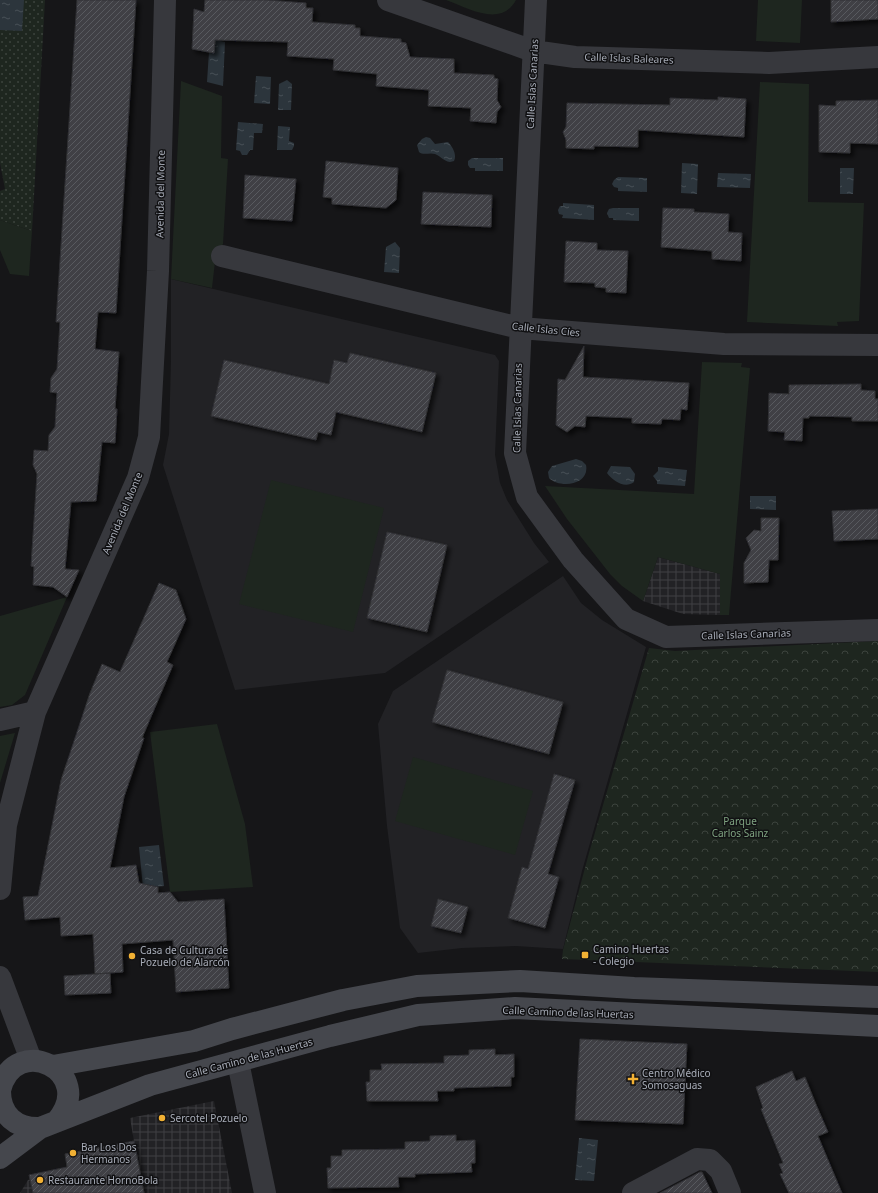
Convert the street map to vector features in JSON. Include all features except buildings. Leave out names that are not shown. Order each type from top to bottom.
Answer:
[{"type":"main road","points":[[53,1066],[194,1041],[232,1029],[343,1000],[417,986],[520,982],[634,988],[878,997]]},
{"type":"main road","name":"Calle Camino de las Huertas","points":[[49,1125],[150,1085],[330,1036],[418,1015],[515,1008],[878,1026]]},
{"type":"main road","points":[[0,1158],[49,1125],[63,1113],[68,1103],[69,1092],[61,1073],[53,1066],[42,1061],[31,1060],[22,1062],[2,1079],[0,1101],[4,1111],[11,1120],[19,1126],[30,1129],[49,1125]]},
{"type":"street","name":"Avenida del Monte","points":[[0,889],[6,825],[35,712],[138,478],[149,436],[158,271],[165,0]]},
{"type":"street","name":"Calle Islas Baleares","points":[[388,0],[533,52],[575,57],[769,63],[878,57]]},
{"type":"street","name":"Calle Islas Canarias","points":[[536,0],[515,453],[527,497],[573,560],[626,620],[666,637],[878,630]]},
{"type":"street","name":"Calle Islas Cíes","points":[[222,256],[520,328],[724,344],[878,345]]},
{"type":"street","points":[[0,720],[35,712]]},
{"type":"street","points":[[0,977],[31,1060]]},
{"type":"street","points":[[238,1062],[265,1193]]},
{"type":"street","points":[[634,1193],[696,1159],[710,1160],[721,1171],[730,1193]]},
{"type":"shaded area","points":[[171,279],[495,355],[499,361],[495,455],[500,483],[507,500],[534,543],[549,562],[385,673],[235,690],[163,465],[169,434]]},
{"type":"shaded area","points":[[658,557],[720,574],[720,615],[683,614],[643,601]]},
{"type":"shaded area","points":[[563,576],[581,603],[602,620],[646,647],[582,871],[563,949],[516,946],[462,948],[418,953],[400,928],[387,826],[378,724],[393,691]]},
{"type":"shaded area","points":[[214,1101],[232,1193],[20,1193],[28,1180],[68,1172],[65,1154],[134,1141],[130,1118]]},
{"type":"green space","points":[[0,0],[45,0],[32,231],[0,220],[0,191],[5,189],[0,163]]},
{"type":"green space","points":[[446,0],[516,0],[510,8],[502,13],[484,14]]},
{"type":"green space","points":[[758,0],[802,0],[800,43],[756,41]]},
{"type":"green space","points":[[181,81],[222,96],[221,158],[228,159],[223,244],[216,253],[212,288],[171,279]]},
{"type":"green space","points":[[760,82],[809,84],[808,202],[864,203],[859,321],[837,322],[838,326],[747,322]]},
{"type":"green space","points":[[0,220],[32,231],[29,276],[10,274],[0,250]]},
{"type":"green space","points":[[702,362],[742,363],[741,367],[750,368],[729,615],[720,615],[720,574],[658,557],[643,601],[622,586],[610,574],[567,519],[545,486],[694,494]]},
{"type":"green space","points":[[271,480],[384,508],[353,632],[239,604]]},
{"type":"green space","points":[[67,597],[25,695],[12,705],[0,707],[0,616]]},
{"type":"green space","name":"Parque Carlos Sainz","points":[[878,641],[878,972],[562,959],[563,950],[589,853],[649,648],[675,651]]},
{"type":"green space","points":[[217,724],[245,824],[253,887],[170,892],[150,732]]},
{"type":"green space","points":[[15,733],[0,783],[0,736]]},
{"type":"green space","points":[[413,757],[533,791],[515,855],[395,821]]},
{"type":"water","points":[[0,0],[24,0],[22,31],[0,30]]},
{"type":"water","points":[[215,40],[225,42],[223,86],[207,82],[209,52],[214,53]]},
{"type":"water","points":[[256,76],[271,77],[270,104],[254,103]]},
{"type":"water","points":[[287,80],[292,84],[291,110],[278,110],[279,84]]},
{"type":"water","points":[[238,122],[263,124],[262,133],[254,133],[253,150],[250,150],[247,155],[242,155],[240,151],[236,150]]},
{"type":"water","points":[[278,126],[290,127],[289,141],[294,143],[292,150],[277,150]]},
{"type":"water","points":[[426,137],[430,138],[435,144],[448,142],[454,151],[454,161],[450,162],[444,160],[435,154],[423,154],[419,152],[417,145]]},
{"type":"water","points":[[472,158],[503,158],[503,171],[475,171],[475,168],[470,168],[468,165],[468,161]]},
{"type":"water","points":[[682,163],[698,164],[697,194],[681,193]]},
{"type":"water","points":[[840,168],[854,168],[853,194],[840,194]]},
{"type":"water","points":[[718,173],[751,174],[750,188],[717,187]]},
{"type":"water","points":[[618,177],[647,178],[647,192],[618,191],[618,188],[614,187],[612,184]]},
{"type":"water","points":[[563,203],[594,205],[594,220],[562,218],[563,215],[559,214],[558,210],[560,206],[563,206]]},
{"type":"water","points":[[639,208],[639,221],[613,220],[613,218],[609,218],[607,213],[609,209]]},
{"type":"water","points":[[395,242],[400,248],[399,273],[384,272],[386,247]]},
{"type":"water","points":[[576,459],[582,461],[586,465],[586,472],[579,481],[567,484],[554,481],[549,478],[548,472],[552,466]]},
{"type":"water","points":[[611,466],[630,467],[635,474],[634,482],[627,485],[612,479],[607,473]]},
{"type":"water","points":[[658,467],[687,470],[685,486],[657,484],[657,481],[653,476],[658,471]]},
{"type":"water","points":[[750,496],[776,496],[776,510],[750,509]]},
{"type":"water","points":[[159,845],[164,886],[143,888],[139,847]]},
{"type":"water","points":[[579,1138],[598,1140],[594,1181],[575,1180]]},
{"type":"place","name":"Camino Huertas - Colegio","points":[[585,955]]},
{"type":"place","name":"Casa de Cultura de Pozuelo de Alarcón","points":[[132,956]]},
{"type":"place","name":"Centro Médico Somosaguas","points":[[633,1079]]},
{"type":"place","name":"Sercotel Pozuelo","points":[[162,1118]]},
{"type":"place","name":"Bar Los Dos Hermanos","points":[[73,1153]]},
{"type":"place","name":"Restaurante HornoBola","points":[[40,1180]]}]
